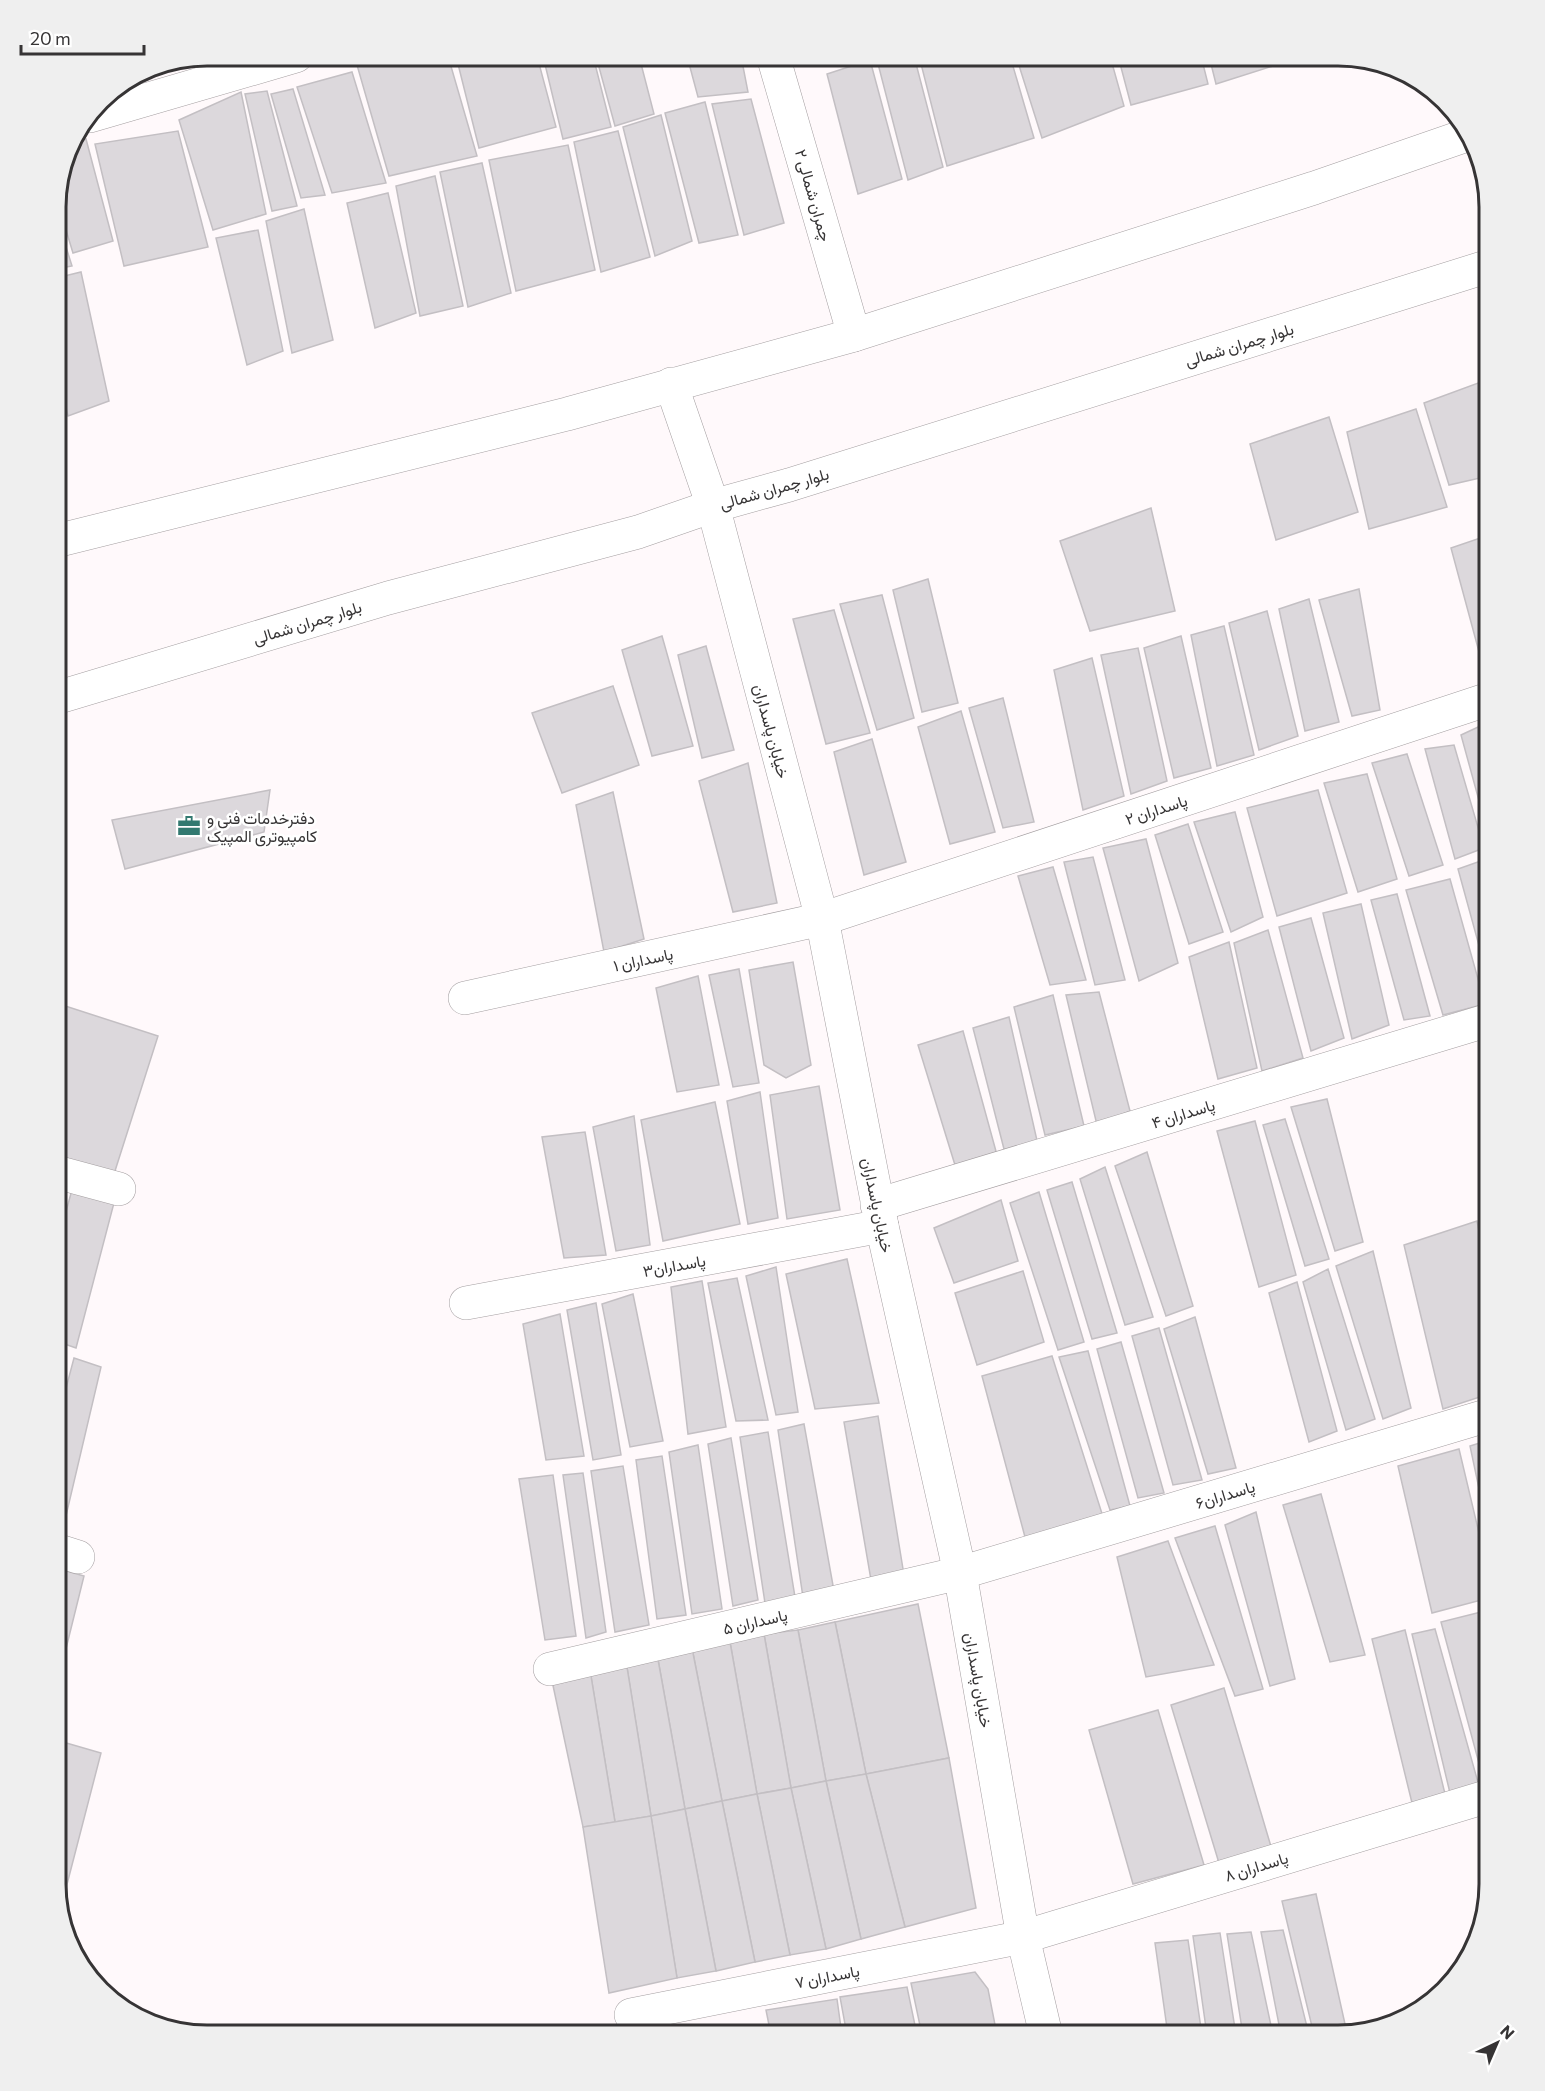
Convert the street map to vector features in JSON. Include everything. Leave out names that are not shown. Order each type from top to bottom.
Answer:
[{"type":"street","points":[[102,112],[262,66]]},
{"type":"street","name":"چمران شمالی ۲","points":[[776,66],[854,335]]},
{"type":"street","points":[[66,539],[567,414],[854,335],[1314,188],[1460,137]]},
{"type":"street","name":"بلوار چمران شمالی","points":[[66,695],[388,598],[638,532],[713,506],[789,485],[1479,269]]},
{"type":"street","name":"خیابان پاسداران","points":[[671,384],[713,506],[822,920],[880,1216],[960,1574],[1023,1937],[1045,2025]]},
{"type":"street","name":"پاسداران ۲","points":[[822,920],[1479,703]]},
{"type":"street","name":"پاسداران ۱","points":[[465,998],[822,920]]},
{"type":"street","name":"پاسداران ۴","points":[[880,1216],[1479,1024]]},
{"type":"street","points":[[66,1175],[119,1189]]},
{"type":"street","name":"پاسداران۳","points":[[466,1303],[880,1216]]},
{"type":"street","name":"پاسداران۶","points":[[960,1574],[1479,1418]]},
{"type":"street","name":"پاسداران ۵","points":[[550,1669],[960,1574]]},
{"type":"street","name":"پاسداران ۸","points":[[1023,1937],[1479,1799]]},
{"type":"street","name":"پاسداران ۷","points":[[631,2015],[1023,1937]]},
{"type":"building","points":[[357,66],[451,66],[477,156],[389,176]]},
{"type":"building","points":[[458,66],[540,66],[556,127],[479,148]]},
{"type":"building","points":[[545,66],[596,66],[611,127],[563,139]]},
{"type":"building","points":[[599,66],[642,66],[654,114],[615,126]]},
{"type":"building","points":[[690,66],[743,66],[748,92],[698,97]]},
{"type":"building","points":[[852,66],[872,66],[902,179],[858,194],[827,74]]},
{"type":"building","points":[[879,66],[917,66],[943,167],[908,180]]},
{"type":"building","points":[[922,66],[1013,66],[1034,138],[947,166]]},
{"type":"building","points":[[1019,66],[1113,66],[1124,106],[1042,138]]},
{"type":"building","points":[[1121,66],[1204,66],[1208,84],[1131,105]]},
{"type":"building","points":[[1212,66],[1273,66],[1216,84]]},
{"type":"building","points":[[352,72],[386,183],[332,193],[297,87]]},
{"type":"building","points":[[293,89],[325,195],[301,198],[271,94]]},
{"type":"building","points":[[267,91],[297,206],[272,211],[245,94]]},
{"type":"building","points":[[241,92],[266,214],[213,230],[179,120]]},
{"type":"building","points":[[751,99],[784,223],[744,235],[712,104]]},
{"type":"building","points":[[705,102],[738,235],[699,243],[665,113]]},
{"type":"building","points":[[661,115],[692,241],[655,256],[623,127]]},
{"type":"building","points":[[178,131],[208,247],[124,266],[95,144]]},
{"type":"building","points":[[618,131],[650,257],[601,272],[574,142]]},
{"type":"building","points":[[86,139],[113,241],[73,253],[66,230],[66,198],[71,171],[84,140]]},
{"type":"building","points":[[568,145],[595,270],[516,291],[489,160]]},
{"type":"building","points":[[482,163],[511,293],[468,307],[440,172]]},
{"type":"building","points":[[435,176],[463,306],[420,316],[396,186]]},
{"type":"building","points":[[388,193],[416,313],[375,328],[347,203]]},
{"type":"building","points":[[304,209],[333,340],[292,353],[266,221]]},
{"type":"building","points":[[258,230],[283,351],[247,365],[216,238]]},
{"type":"building","points":[[66,247],[72,266],[66,267]]},
{"type":"building","points":[[81,272],[109,401],[68,416],[66,408],[66,276]]},
{"type":"building","points":[[1479,383],[1479,478],[1449,485],[1424,403]]},
{"type":"building","points":[[1416,409],[1447,507],[1369,529],[1347,432]]},
{"type":"building","points":[[1329,417],[1358,512],[1276,540],[1250,444]]},
{"type":"building","points":[[1151,508],[1175,611],[1090,631],[1060,541]]},
{"type":"building","points":[[1479,538],[1479,652],[1451,548]]},
{"type":"building","points":[[928,579],[958,703],[922,712],[893,590]]},
{"type":"building","points":[[1359,589],[1380,710],[1352,716],[1319,600]]},
{"type":"building","points":[[882,595],[914,718],[877,730],[840,604]]},
{"type":"building","points":[[1309,599],[1339,722],[1305,731],[1279,609]]},
{"type":"building","points":[[834,610],[870,733],[826,744],[793,619]]},
{"type":"building","points":[[1267,611],[1298,736],[1259,750],[1229,623]]},
{"type":"building","points":[[1224,626],[1254,755],[1217,766],[1191,635]]},
{"type":"building","points":[[662,636],[693,746],[652,756],[622,650]]},
{"type":"building","points":[[1181,636],[1211,768],[1174,778],[1144,648]]},
{"type":"building","points":[[706,646],[734,750],[702,758],[678,655]]},
{"type":"building","points":[[1138,648],[1167,781],[1131,794],[1101,655]]},
{"type":"building","points":[[1092,658],[1124,796],[1083,810],[1054,670]]},
{"type":"building","points":[[613,686],[639,765],[562,793],[532,713]]},
{"type":"building","points":[[1003,698],[1034,822],[1003,828],[969,708]]},
{"type":"building","points":[[961,711],[995,832],[950,844],[918,727]]},
{"type":"building","points":[[1479,727],[1479,801],[1461,735]]},
{"type":"building","points":[[872,739],[906,862],[864,875],[834,752]]},
{"type":"building","points":[[1454,745],[1479,831],[1479,850],[1455,859],[1425,749]]},
{"type":"building","points":[[1407,754],[1443,865],[1409,876],[1372,763]]},
{"type":"building","points":[[748,763],[777,903],[733,912],[699,781]]},
{"type":"building","points":[[1367,774],[1397,879],[1358,892],[1324,783]]},
{"type":"building","name":"دفترخدمات فنی و کامپیوتری المپیک","points":[[270,790],[264,832],[125,869],[112,820]]},
{"type":"building","points":[[1318,790],[1347,893],[1277,916],[1247,808]]},
{"type":"building","points":[[613,792],[644,939],[604,952],[576,805]]},
{"type":"building","points":[[1235,812],[1263,917],[1231,932],[1194,822]]},
{"type":"building","points":[[1188,824],[1223,932],[1189,944],[1155,835]]},
{"type":"building","points":[[1146,839],[1178,963],[1139,981],[1103,848]]},
{"type":"building","points":[[1093,857],[1125,980],[1095,985],[1064,862]]},
{"type":"building","points":[[1479,862],[1479,946],[1458,869]]},
{"type":"building","points":[[1053,867],[1086,980],[1050,985],[1018,876]]},
{"type":"building","points":[[1450,879],[1479,983],[1479,1006],[1443,1015],[1406,890]]},
{"type":"building","points":[[1397,894],[1430,1016],[1404,1020],[1371,900]]},
{"type":"building","points":[[1361,904],[1389,1025],[1352,1039],[1323,913]]},
{"type":"building","points":[[1311,918],[1344,1038],[1311,1051],[1279,927]]},
{"type":"building","points":[[1268,930],[1303,1058],[1262,1071],[1234,943]]},
{"type":"building","points":[[1229,942],[1257,1068],[1218,1079],[1189,957]]},
{"type":"building","points":[[793,962],[811,1065],[786,1078],[764,1065],[749,970]]},
{"type":"building","points":[[739,969],[759,1083],[733,1087],[709,975]]},
{"type":"building","points":[[698,976],[719,1085],[677,1092],[656,988]]},
{"type":"building","points":[[1099,992],[1130,1111],[1097,1125],[1066,995]]},
{"type":"building","points":[[1053,995],[1084,1126],[1045,1135],[1014,1007]]},
{"type":"building","points":[[66,1006],[158,1036],[114,1174],[66,1161]]},
{"type":"building","points":[[1009,1017],[1038,1145],[1005,1153],[973,1028]]},
{"type":"building","points":[[963,1031],[997,1155],[955,1165],[918,1045]]},
{"type":"building","points":[[819,1086],[840,1210],[787,1219],[770,1095]]},
{"type":"building","points":[[760,1092],[778,1218],[748,1224],[727,1101]]},
{"type":"building","points":[[1327,1099],[1363,1242],[1335,1251],[1291,1107]]},
{"type":"building","points":[[715,1102],[740,1224],[663,1241],[641,1120]]},
{"type":"building","points":[[634,1116],[650,1245],[616,1251],[593,1127]]},
{"type":"building","points":[[1285,1119],[1329,1259],[1305,1266],[1263,1125]]},
{"type":"building","points":[[1255,1121],[1296,1275],[1259,1287],[1217,1131]]},
{"type":"building","points":[[585,1132],[606,1255],[564,1258],[542,1137]]},
{"type":"building","points":[[1147,1152],[1193,1306],[1166,1316],[1115,1166]]},
{"type":"building","points":[[1105,1167],[1153,1317],[1125,1325],[1080,1179]]},
{"type":"building","points":[[1072,1182],[1117,1333],[1092,1339],[1047,1190]]},
{"type":"building","points":[[73,1186],[115,1199],[76,1348],[66,1344],[66,1212]]},
{"type":"building","points":[[1039,1192],[1084,1342],[1058,1350],[1010,1203]]},
{"type":"building","points":[[1001,1200],[1018,1261],[954,1283],[934,1228]]},
{"type":"building","points":[[1477,1221],[1479,1231],[1479,1397],[1443,1409],[1404,1245]]},
{"type":"building","points":[[1373,1251],[1411,1408],[1383,1419],[1336,1266]]},
{"type":"building","points":[[847,1259],[879,1403],[815,1409],[786,1274]]},
{"type":"building","points":[[776,1267],[798,1412],[776,1415],[746,1276]]},
{"type":"building","points":[[1328,1269],[1375,1419],[1346,1430],[1303,1282]]},
{"type":"building","points":[[1023,1271],[1044,1342],[977,1365],[955,1293]]},
{"type":"building","points":[[737,1278],[768,1420],[736,1421],[708,1283]]},
{"type":"building","points":[[702,1281],[726,1427],[688,1434],[671,1287]]},
{"type":"building","points":[[1297,1282],[1337,1431],[1309,1442],[1269,1293]]},
{"type":"building","points":[[633,1294],[663,1441],[630,1447],[602,1304]]},
{"type":"building","points":[[596,1303],[621,1455],[593,1460],[567,1310]]},
{"type":"building","points":[[560,1314],[584,1456],[546,1460],[523,1324]]},
{"type":"building","points":[[1195,1317],[1236,1468],[1208,1474],[1164,1329]]},
{"type":"building","points":[[1159,1328],[1202,1480],[1173,1485],[1132,1336]]},
{"type":"building","points":[[1121,1342],[1164,1493],[1138,1498],[1097,1349]]},
{"type":"building","points":[[1088,1351],[1130,1506],[1110,1510],[1059,1357]]},
{"type":"building","points":[[1052,1356],[1104,1520],[1025,1537],[982,1376]]},
{"type":"building","points":[[74,1358],[101,1367],[66,1516],[66,1388]]},
{"type":"building","points":[[878,1416],[904,1575],[871,1580],[844,1422]]},
{"type":"building","points":[[804,1424],[834,1591],[803,1597],[778,1430]]},
{"type":"building","points":[[768,1432],[795,1597],[765,1603],[740,1437]]},
{"type":"building","points":[[731,1438],[758,1600],[733,1606],[708,1444]]},
{"type":"building","points":[[1479,1443],[1479,1489],[1470,1446]]},
{"type":"building","points":[[698,1445],[722,1609],[692,1614],[669,1452]]},
{"type":"building","points":[[1459,1449],[1479,1533],[1479,1601],[1432,1613],[1398,1466]]},
{"type":"building","points":[[662,1456],[686,1615],[657,1619],[636,1460]]},
{"type":"building","points":[[623,1466],[649,1625],[615,1632],[591,1471]]},
{"type":"building","points":[[583,1473],[606,1632],[586,1638],[563,1475]]},
{"type":"building","points":[[553,1475],[576,1636],[545,1640],[519,1479]]},
{"type":"building","points":[[1321,1494],[1365,1655],[1330,1662],[1283,1505]]},
{"type":"building","points":[[1256,1512],[1295,1679],[1270,1686],[1225,1525]]},
{"type":"building","points":[[1215,1526],[1263,1689],[1235,1696],[1175,1538]]},
{"type":"building","points":[[1168,1541],[1214,1665],[1146,1677],[1117,1557]]},
{"type":"building","points":[[66,1571],[84,1576],[66,1649]]},
{"type":"building","points":[[918,1604],[949,1758],[866,1774],[835,1622]]},
{"type":"building","points":[[1479,1612],[1479,1763],[1441,1622]]},
{"type":"building","points":[[835,1622],[866,1774],[826,1781],[798,1630]]},
{"type":"building","points":[[1435,1629],[1479,1786],[1450,1793],[1412,1634]]},
{"type":"building","points":[[798,1630],[826,1781],[791,1788],[764,1634]]},
{"type":"building","points":[[1405,1630],[1446,1798],[1413,1807],[1372,1639]]},
{"type":"building","points":[[764,1634],[791,1788],[757,1794],[730,1642]]},
{"type":"building","points":[[730,1642],[757,1794],[722,1801],[692,1648]]},
{"type":"building","points":[[692,1648],[722,1801],[685,1809],[657,1654]]},
{"type":"building","points":[[657,1654],[685,1809],[651,1816],[626,1661]]},
{"type":"building","points":[[626,1661],[651,1816],[615,1822],[590,1670]]},
{"type":"building","points":[[590,1670],[615,1822],[583,1827],[551,1676]]},
{"type":"building","points":[[1224,1688],[1272,1850],[1219,1863],[1171,1705]]},
{"type":"building","points":[[1158,1710],[1204,1865],[1133,1884],[1089,1730]]},
{"type":"building","points":[[66,1743],[101,1753],[66,1887]]},
{"type":"building","points":[[949,1758],[976,1908],[905,1927],[866,1774]]},
{"type":"building","points":[[866,1774],[905,1927],[861,1939],[826,1781]]},
{"type":"building","points":[[826,1781],[861,1939],[826,1949],[791,1788]]},
{"type":"building","points":[[791,1788],[826,1949],[790,1955],[757,1794]]},
{"type":"building","points":[[757,1794],[790,1955],[755,1962],[722,1801]]},
{"type":"building","points":[[722,1801],[755,1962],[716,1971],[685,1809]]},
{"type":"building","points":[[685,1809],[716,1971],[677,1978],[651,1816]]},
{"type":"building","points":[[651,1816],[677,1978],[609,1993],[583,1827]]},
{"type":"building","points":[[1316,1894],[1345,2025],[1312,2025],[1282,1901]]},
{"type":"building","points":[[1283,1930],[1307,2025],[1279,2025],[1261,1932]]},
{"type":"building","points":[[1251,1932],[1271,2025],[1241,2025],[1227,1934]]},
{"type":"building","points":[[1220,1933],[1234,2025],[1206,2025],[1193,1936]]},
{"type":"building","points":[[1188,1940],[1201,2025],[1167,2025],[1155,1943]]},
{"type":"building","points":[[975,1972],[988,1989],[995,2025],[920,2025],[911,1983]]},
{"type":"building","points":[[907,1987],[915,2025],[845,2025],[840,1997]]},
{"type":"building","points":[[837,1999],[841,2025],[769,2025],[766,2010]]},
{"type":"place","name":"دفترخدمات فنی و کامپیوتری المپیک","points":[[189,826]]}]
